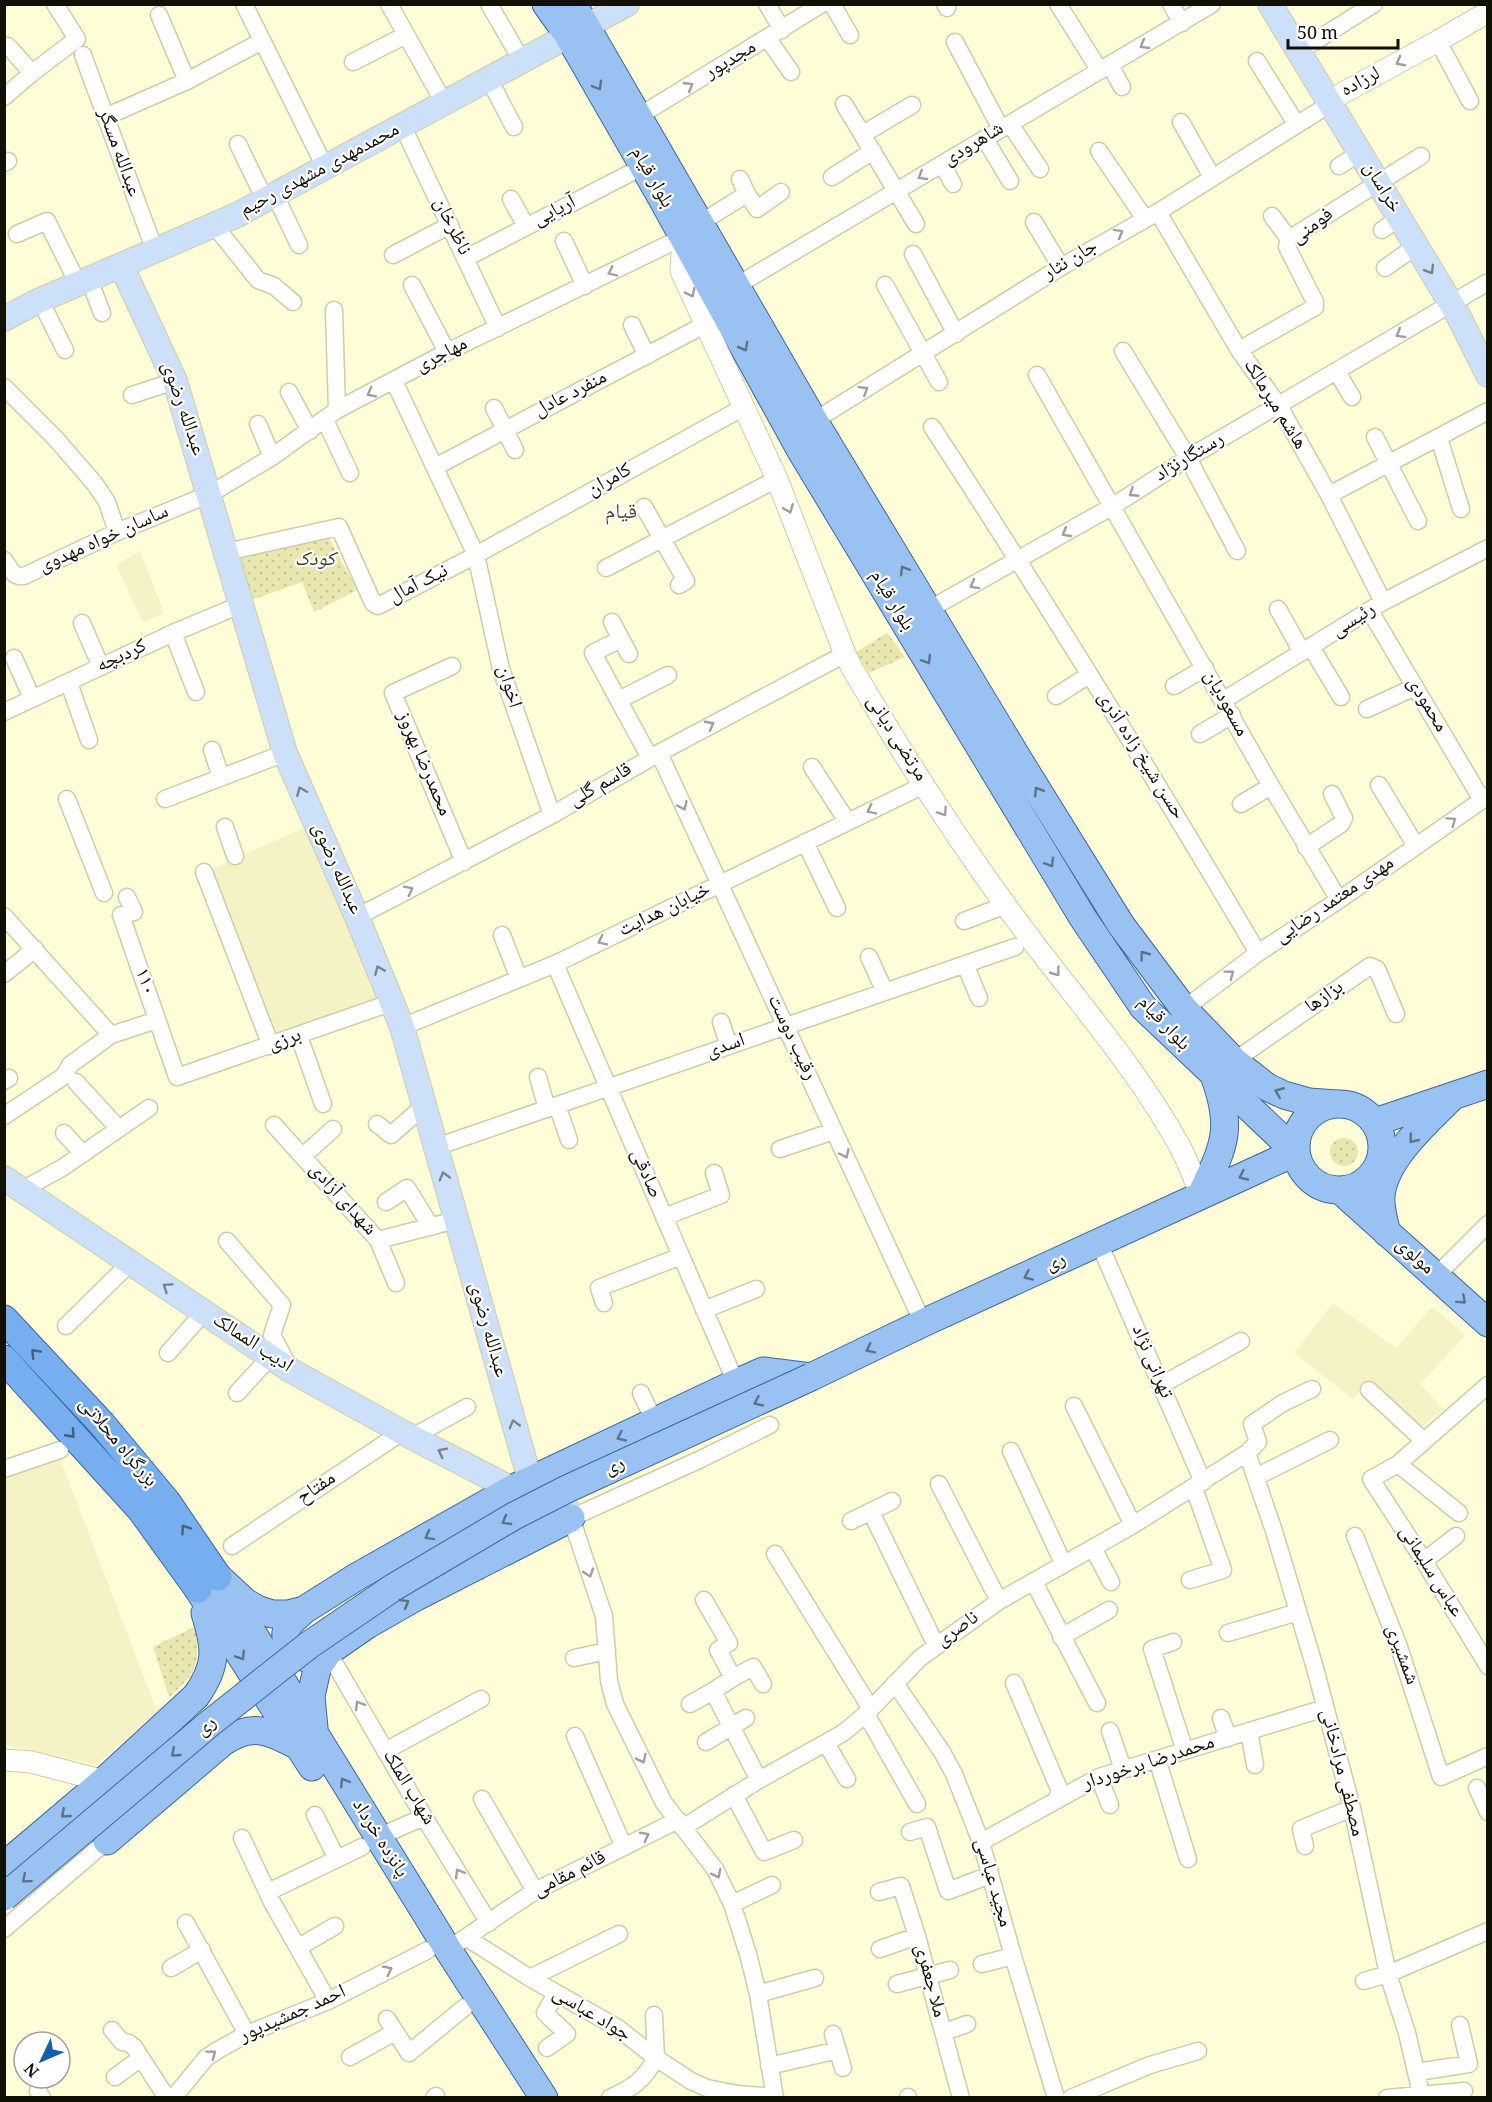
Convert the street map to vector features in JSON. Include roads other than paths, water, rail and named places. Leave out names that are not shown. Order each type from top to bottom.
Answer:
[{"type":"highway","name":"بزرگراه محلاتی","points":[[4,1319],[102,1424],[166,1502],[208,1583]]},
{"type":"highway","name":"بزرگراه محلاتی","points":[[4,1359],[208,1583]]},
{"type":"highway","points":[[44,1404],[59,1407],[66,1405],[69,1400],[66,1385]]},
{"type":"main road","name":"بلوار قیام","points":[[546,4],[576,17],[639,116],[692,230],[801,451],[1083,918],[1143,1007],[1225,1069],[1284,1095],[1309,1102],[1336,1104]]},
{"type":"main road","name":"محمدمهدی مشهدی رحیم","points":[[4,319],[40,300],[214,225],[270,198],[522,61],[576,17],[627,4]]},
{"type":"main road","name":"خراسان","points":[[1270,4],[1379,183],[1390,224],[1416,246],[1488,375]]},
{"type":"main road","name":"بلوار قیام","points":[[576,17],[644,166],[736,286],[814,421],[1121,925],[1184,1009],[1225,1069],[1296,1152]]},
{"type":"main road","name":"عبدالله رضوی","points":[[121,265],[176,381],[285,753],[357,917],[402,1027],[456,1220],[521,1485]]},
{"type":"main road","points":[[1201,1195],[1217,1161],[1226,1130],[1223,1101],[1225,1069]]},
{"type":"main road","points":[[1375,1122],[1488,1084]]},
{"type":"main road","points":[[1387,1233],[1381,1195],[1392,1166],[1422,1127],[1452,1096]]},
{"type":"main road","points":[[1336,1104],[1351,1106],[1364,1112],[1375,1122],[1383,1145],[1382,1157],[1370,1178],[1360,1186],[1341,1191],[1328,1189],[1316,1184],[1306,1176],[1299,1164],[1296,1152],[1297,1138],[1306,1120],[1322,1107],[1336,1104]]},
{"type":"main road","name":"ری","points":[[4,1897],[209,1724],[309,1645],[394,1587],[514,1516],[923,1323],[1296,1152]]},
{"type":"main road","name":"ادیب الممالک","points":[[13,1184],[290,1370],[407,1434],[521,1485],[562,1499],[571,1518]]},
{"type":"main road","name":"مولوی","points":[[1341,1191],[1488,1323]]},
{"type":"main road","points":[[571,1518],[416,1597],[313,1659],[305,1659],[294,1651],[287,1641],[286,1633],[289,1625],[304,1610],[358,1576],[521,1485],[763,1371],[811,1377]]},
{"type":"main road","points":[[208,1583],[257,1609],[272,1614],[288,1614],[304,1610]]},
{"type":"main road","points":[[4,1866],[104,1781],[188,1704],[207,1680],[214,1659],[208,1583]]},
{"type":"main road","name":"پانزده خرداد","points":[[208,1583],[370,1842],[447,1945],[544,2097]]},
{"type":"main road","points":[[107,1841],[223,1742],[237,1733],[255,1729],[308,1742],[310,1696],[317,1669],[328,1652]]},
{"type":"main road","name":"پانزده خرداد","points":[[447,1945],[465,2007],[523,2097]]},
{"type":"street","points":[[4,97],[77,39],[55,4]]},
{"type":"street","points":[[244,4],[325,167]]},
{"type":"street","points":[[389,4],[444,103]]},
{"type":"street","points":[[489,4],[522,61]]},
{"type":"street","points":[[767,4],[775,34],[791,72]]},
{"type":"street","name":"مجدپور","points":[[639,116],[822,4]]},
{"type":"street","points":[[832,4],[850,35]]},
{"type":"street","points":[[1058,4],[1105,68],[1122,87]]},
{"type":"street","points":[[1171,4],[1182,22]]},
{"type":"street","name":"شاهرودی","points":[[736,286],[1212,4]]},
{"type":"street","points":[[1298,52],[1374,4]]},
{"type":"street","name":"لرزاده","points":[[1329,102],[1488,12]]},
{"type":"street","points":[[159,15],[187,81]]},
{"type":"street","points":[[353,62],[406,35]]},
{"type":"street","points":[[105,117],[187,81],[262,41]]},
{"type":"street","points":[[1438,41],[1470,100]]},
{"type":"street","points":[[955,42],[1006,127],[1040,169]]},
{"type":"street","points":[[8,46],[32,73]]},
{"type":"street","name":"عبدالله مسگر","points":[[83,56],[155,251]]},
{"type":"street","points":[[1257,61],[1297,124]]},
{"type":"street","points":[[489,79],[514,128]]},
{"type":"street","name":"جان نثار","points":[[814,421],[1061,267],[1151,215],[1329,102]]},
{"type":"street","points":[[844,104],[916,224]]},
{"type":"street","points":[[863,134],[912,105]]},
{"type":"street","points":[[1181,122],[1212,177]]},
{"type":"street","name":"ناظرخان","points":[[403,127],[498,328]]},
{"type":"street","points":[[985,139],[1010,181]]},
{"type":"street","points":[[238,144],[299,245]]},
{"type":"street","name":"هاشم میرمالک","points":[[1099,151],[1151,215],[1239,350],[1279,406],[1329,495],[1376,607]]},
{"type":"street","points":[[832,177],[873,152]]},
{"type":"street","points":[[1340,166],[1360,153]]},
{"type":"street","name":"فومنی","points":[[1239,350],[1315,306],[1287,247],[1289,239],[1421,156]]},
{"type":"street","points":[[942,164],[953,184]]},
{"type":"street","name":"آریایی","points":[[466,258],[644,166]]},
{"type":"street","name":"مهاجری","points":[[210,494],[272,457],[331,415],[447,352],[585,286],[692,230],[744,186],[757,209],[781,192]]},
{"type":"street","points":[[511,199],[526,226]]},
{"type":"street","points":[[1272,216],[1289,239]]},
{"type":"street","points":[[17,234],[47,221],[102,314]]},
{"type":"street","points":[[1034,222],[1061,267]]},
{"type":"street","points":[[214,225],[258,280],[274,286],[293,302]]},
{"type":"street","points":[[393,255],[450,225]]},
{"type":"street","name":"مرتضی دیانی","points":[[692,230],[681,271],[777,480],[845,654],[924,785],[1006,905],[1116,1051],[1161,1116],[1180,1146],[1201,1195]]},
{"type":"street","points":[[564,241],[585,286]]},
{"type":"street","points":[[1385,268],[1416,246]]},
{"type":"street","points":[[913,254],[956,334]]},
{"type":"street","name":"رستگارنژاد","points":[[928,610],[1113,506],[1188,458],[1488,282]]},
{"type":"street","points":[[412,285],[447,352]]},
{"type":"street","points":[[885,285],[939,382]]},
{"type":"street","points":[[40,300],[65,350]]},
{"type":"street","points":[[334,310],[331,415],[350,473]]},
{"type":"street","name":"منفرد عادل","points":[[435,467],[706,324]]},
{"type":"street","points":[[632,325],[647,356]]},
{"type":"street","points":[[1122,351],[1188,458],[1237,551]]},
{"type":"street","points":[[1337,372],[1352,398]]},
{"type":"street","name":"مسعودیان","points":[[1037,375],[1306,847],[1339,900]]},
{"type":"street","points":[[132,395],[176,381]]},
{"type":"street","name":"اخوان","points":[[394,381],[476,555],[501,669],[552,815]]},
{"type":"street","points":[[4,387],[56,439],[95,484],[107,502],[117,532]]},
{"type":"street","points":[[289,392],[310,431]]},
{"type":"street","name":"کامران","points":[[476,555],[744,407]]},
{"type":"street","points":[[494,408],[515,450]]},
{"type":"street","points":[[1329,495],[1488,411]]},
{"type":"street","points":[[258,424],[272,457]]},
{"type":"street","name":"حسن شیخ زاده آذری","points":[[932,427],[1020,560],[1089,675],[1150,770],[1258,952]]},
{"type":"street","points":[[1375,437],[1418,521]]},
{"type":"street","points":[[1439,438],[1461,509]]},
{"type":"street","points":[[606,568],[777,480]]},
{"type":"street","name":"ساسان خواه مهدوی","points":[[5,560],[13,574],[19,577],[24,576],[117,532],[210,494]]},
{"type":"street","points":[[644,507],[686,581],[679,585]]},
{"type":"street","name":"نیک آمال","points":[[226,552],[339,527],[373,603],[378,606],[476,555]]},
{"type":"street","name":"رئیسی","points":[[1200,734],[1228,708],[1306,650],[1376,607],[1488,548]]},
{"type":"street","name":"کردبچه","points":[[4,712],[173,633],[240,605]]},
{"type":"street","name":"محمودی","points":[[1376,607],[1415,687],[1485,798]]},
{"type":"street","points":[[1278,609],[1341,697]]},
{"type":"street","points":[[612,622],[629,654]]},
{"type":"street","points":[[82,623],[101,667]]},
{"type":"street","points":[[173,633],[196,692]]},
{"type":"street","name":"رقیب دوست","points":[[621,639],[594,653],[619,700],[654,755],[720,884],[923,1323]]},
{"type":"street","name":"قاسم گلی","points":[[357,917],[552,815],[654,755],[845,654]]},
{"type":"street","points":[[14,658],[32,698]]},
{"type":"street","name":"محمدرضا بهروز","points":[[452,666],[393,693],[464,862]]},
{"type":"street","points":[[1174,686],[1205,668]]},
{"type":"street","points":[[619,700],[668,675]]},
{"type":"street","points":[[1056,696],[1089,675]]},
{"type":"street","points":[[69,682],[89,740]]},
{"type":"street","points":[[1367,709],[1415,687]]},
{"type":"street","points":[[212,750],[221,777]]},
{"type":"street","points":[[165,799],[285,753]]},
{"type":"street","points":[[812,767],[847,822]]},
{"type":"street","name":"خیابان‌ هدایت","points":[[402,1027],[555,964],[924,785]]},
{"type":"street","points":[[1378,785],[1416,846]]},
{"type":"street","points":[[1241,804],[1271,786]]},
{"type":"street","points":[[1306,847],[1341,824],[1344,818],[1332,795]]},
{"type":"street","name":"مهدی معتمد رضایی","points":[[1184,1009],[1258,952],[1339,900],[1485,798]]},
{"type":"street","points":[[67,799],[104,893]]},
{"type":"street","points":[[225,827],[235,856]]},
{"type":"street","points":[[805,842],[837,908]]},
{"type":"street","points":[[204,872],[271,1046]]},
{"type":"street","name":"۱۱۰","points":[[128,897],[134,912],[121,915],[177,1077]]},
{"type":"street","points":[[964,921],[1006,905]]},
{"type":"street","points":[[4,916],[111,1035]]},
{"type":"street","points":[[502,935],[519,979]]},
{"type":"street","name":"اسدی","points":[[436,1147],[1015,947]]},
{"type":"street","points":[[4,974],[35,949]]},
{"type":"street","points":[[869,957],[885,992]]},
{"type":"street","name":"صادقی","points":[[555,964],[736,1383]]},
{"type":"street","points":[[966,964],[979,998]]},
{"type":"street","name":"بزازها","points":[[1225,1069],[1370,966],[1377,969],[1396,1014]]},
{"type":"street","name":"برزی","points":[[177,1077],[393,1002]]},
{"type":"street","points":[[4,1116],[64,1076],[70,1065],[111,1035],[157,1020]]},
{"type":"street","points":[[721,1023],[729,1046]]},
{"type":"street","points":[[299,1036],[323,1104]]},
{"type":"street","points":[[538,1077],[569,1140]]},
{"type":"street","points":[[76,1082],[119,1129]]},
{"type":"street","points":[[377,1124],[391,1135],[424,1106]]},
{"type":"street","points":[[13,1184],[62,1168],[149,1108]]},
{"type":"street","name":"شهدای آزادی","points":[[274,1125],[378,1240],[396,1283]]},
{"type":"street","points":[[303,1156],[333,1129]]},
{"type":"street","points":[[780,1149],[834,1131]]},
{"type":"street","points":[[64,1134],[83,1154]]},
{"type":"street","points":[[664,1217],[721,1195],[714,1173]]},
{"type":"street","points":[[387,1202],[407,1188],[431,1227]]},
{"type":"street","points":[[378,1240],[456,1220]]},
{"type":"street","points":[[1436,1276],[1488,1224]]},
{"type":"street","points":[[227,1241],[282,1305],[272,1335],[290,1370]]},
{"type":"street","name":"تهرانی نژاد","points":[[1099,1243],[1161,1385],[1198,1485],[1223,1570],[1190,1580]]},
{"type":"street","points":[[604,1303],[599,1288],[681,1256]]},
{"type":"street","points":[[66,1326],[130,1263]]},
{"type":"street","points":[[704,1310],[756,1289]]},
{"type":"street","points":[[168,1353],[204,1312]]},
{"type":"street","points":[[1161,1385],[1241,1341]]},
{"type":"street","points":[[237,1393],[270,1357]]},
{"type":"street","points":[[1459,1512],[1398,1464],[1488,1384]]},
{"type":"street","points":[[1247,1453],[1258,1442],[1252,1424],[1282,1403],[1312,1389]]},
{"type":"street","points":[[1369,1390],[1424,1441]]},
{"type":"street","points":[[641,1393],[654,1421]]},
{"type":"street","points":[[1074,1406],[1133,1525]]},
{"type":"street","name":"مفتاح","points":[[232,1546],[407,1434],[467,1407]]},
{"type":"street","points":[[770,1425],[571,1518],[604,1616],[609,1681],[615,1704],[657,1790],[715,1869],[732,1904],[758,1994],[775,2097]]},
{"type":"street","points":[[1256,1477],[1330,1440]]},
{"type":"street","points":[[4,1469],[60,1450]]},
{"type":"street","points":[[1011,1451],[1063,1563]]},
{"type":"street","name":"ناصری","points":[[681,1823],[843,1733],[869,1712],[895,1683],[936,1645],[999,1601],[1133,1525],[1247,1453]]},
{"type":"street","name":"مصطفی مرادخانی","points":[[1247,1453],[1274,1531],[1325,1708],[1352,1808],[1388,1974],[1407,2033],[1421,2096]]},
{"type":"street","name":"عباس سلیمانی","points":[[1398,1464],[1371,1479],[1485,1655]]},
{"type":"street","points":[[939,1484],[999,1601]]},
{"type":"street","points":[[851,1521],[892,1501]]},
{"type":"street","points":[[871,1512],[936,1645]]},
{"type":"street","name":"شمشیری","points":[[1355,1536],[1402,1654],[1441,1777],[1488,1756]]},
{"type":"street","points":[[1424,1561],[1456,1536]]},
{"type":"street","points":[[1093,1548],[1111,1582]]},
{"type":"street","points":[[775,1554],[869,1712],[917,1804]]},
{"type":"street","points":[[1034,1582],[1096,1703]]},
{"type":"street","points":[[704,1600],[729,1643],[718,1650],[733,1677]]},
{"type":"street","points":[[1061,1637],[1109,1610]]},
{"type":"street","points":[[1228,1633],[1298,1612]]},
{"type":"street","points":[[1173,1642],[1152,1649],[1185,1751]]},
{"type":"street","points":[[574,1658],[607,1651]]},
{"type":"street","name":"شهاب الملک","points":[[328,1652],[489,1923]]},
{"type":"street","points":[[690,1704],[753,1667],[763,1684]]},
{"type":"street","name":"مجید عباسی","points":[[895,1683],[942,1752],[954,1774],[981,1842],[1056,2097]]},
{"type":"street","points":[[1014,1683],[1060,1791],[1057,1798]]},
{"type":"street","points":[[713,1691],[759,1780]]},
{"type":"street","points":[[385,1750],[481,1699]]},
{"type":"street","name":"محمدرضا برخوردار","points":[[981,1842],[1099,1776],[1325,1708]]},
{"type":"street","points":[[706,1742],[746,1718]]},
{"type":"street","points":[[1221,1718],[1228,1738]]},
{"type":"street","points":[[1110,1731],[1123,1769]]},
{"type":"street","points":[[1249,1731],[1255,1765]]},
{"type":"street","points":[[576,1736],[624,1847]]},
{"type":"street","points":[[826,1743],[847,1779]]},
{"type":"street","points":[[1157,1759],[1188,1859]]},
{"type":"street","points":[[4,1760],[31,1762],[104,1781]]},
{"type":"street","points":[[1099,1776],[1110,1805]]},
{"type":"street","points":[[1477,1788],[1488,1812]]},
{"type":"street","points":[[734,1795],[764,1852],[794,1840]]},
{"type":"street","points":[[482,1799],[535,1891]]},
{"type":"street","points":[[1305,1846],[1301,1829],[1352,1808]]},
{"type":"street","points":[[315,1815],[337,1859]]},
{"type":"street","points":[[268,1892],[424,1817]]},
{"type":"street","name":"قائم مقامی","points":[[447,1945],[489,1923],[535,1891],[624,1847],[681,1823]]},
{"type":"street","points":[[910,1832],[927,1827],[948,1891],[990,1875]]},
{"type":"street","points":[[242,1838],[268,1892],[328,2001]]},
{"type":"street","points":[[4,1929],[107,1841]]},
{"type":"street","points":[[732,1904],[772,1885]]},
{"type":"street","name":"ملا جعفری","points":[[879,1892],[901,1886],[961,2097]]},
{"type":"street","points":[[186,1923],[247,2034]]},
{"type":"street","points":[[299,1947],[335,1926]]},
{"type":"street","points":[[1364,1981],[1388,1974],[1488,1931]]},
{"type":"street","points":[[530,1978],[619,1934]]},
{"type":"street","points":[[880,1949],[917,1936]]},
{"type":"street","name":"جواد عباسی","points":[[447,1945],[530,1978],[618,2028],[656,2058],[707,2093],[775,2097]]},
{"type":"street","name":"احمد جمشیدپور","points":[[172,2097],[206,2058],[218,2050],[247,2034],[328,2001],[447,1945]]},
{"type":"street","points":[[171,1968],[202,1950]]},
{"type":"street","points":[[982,1964],[1013,1956]]},
{"type":"street","points":[[897,1984],[950,1970]]},
{"type":"street","points":[[758,1994],[815,1978]]},
{"type":"street","points":[[547,2048],[567,2034],[545,2013],[556,1994]]},
{"type":"street","points":[[350,2057],[391,2025],[409,2053],[465,2007]]},
{"type":"street","points":[[610,2097],[632,2088],[646,2076],[656,2058],[654,2015]]},
{"type":"street","points":[[944,2032],[967,2024]]},
{"type":"street","points":[[1417,2072],[1469,2064],[1460,2025]]},
{"type":"street","points":[[112,2030],[120,2041],[132,2045],[172,2097]]},
{"type":"street","points":[[769,2066],[835,2042],[843,2068]]},
{"type":"street","points":[[1071,2097],[1088,2094],[1150,2065],[1198,2051]]},
{"type":"street","points":[[115,2077],[141,2058]]},
{"type":"street","points":[[1387,2097],[1464,2091]]},
{"type":"district","name":"قیام","points":[[621,513]]},
{"type":"park label","name":"کودک","points":[[315,561]]}]
